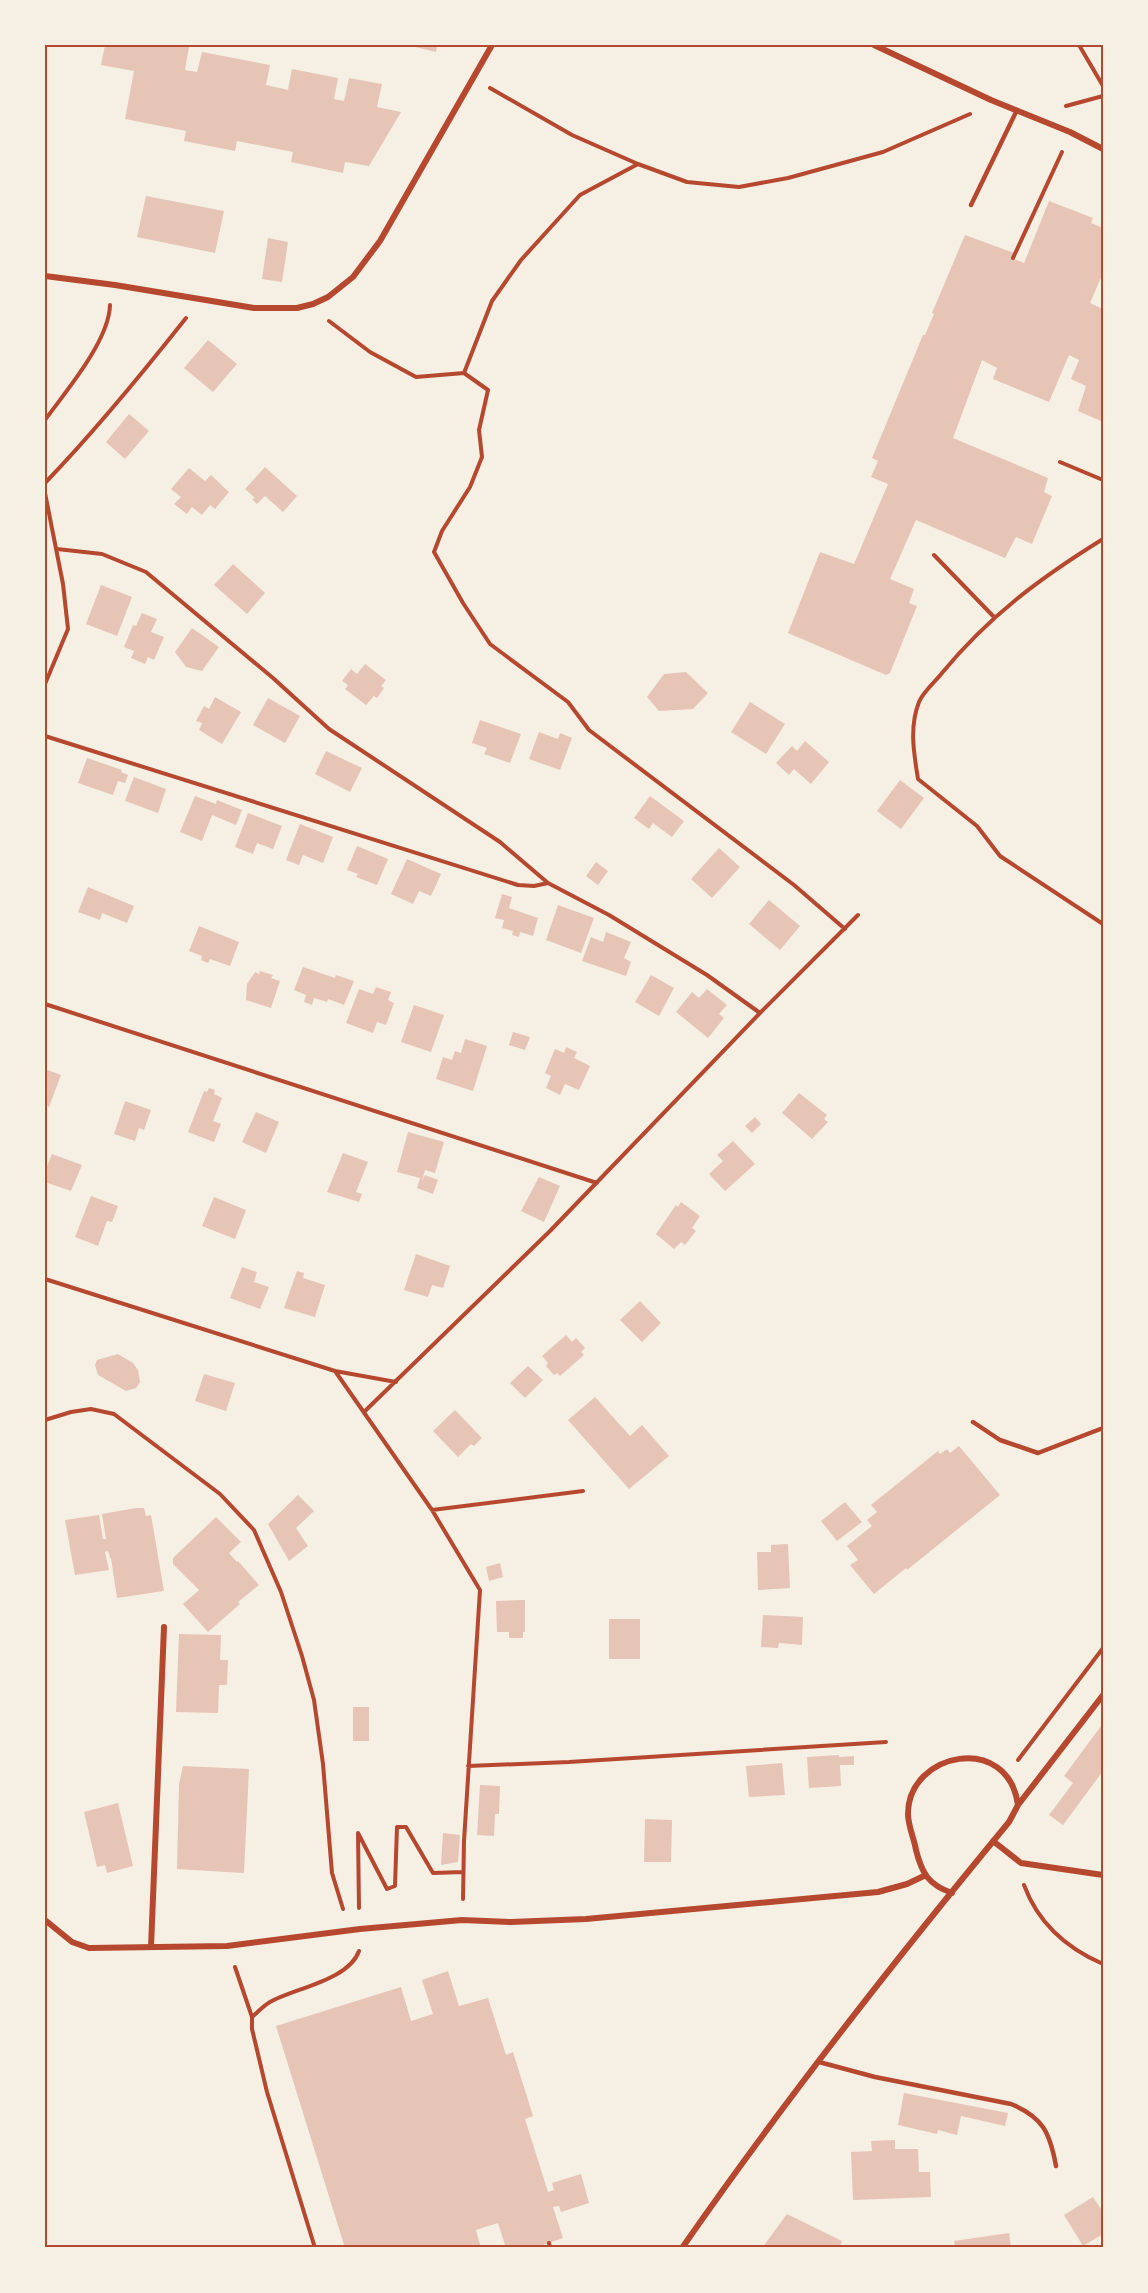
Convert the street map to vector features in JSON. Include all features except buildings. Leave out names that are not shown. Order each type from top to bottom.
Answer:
[{"type":"street","points":[[45,276],[254,308],[297,308],[313,304],[341,289],[368,259],[492,45]]},
{"type":"street","points":[[874,45],[991,100],[1070,132],[1103,149]]},
{"type":"street","points":[[151,1947],[164,1627]]},
{"type":"street","points":[[682,2248],[770,2126],[888,1971],[1016,1812],[1018,1805],[1103,1695]]},
{"type":"street","points":[[952,1893],[938,1888],[926,1875],[918,1858],[908,1814],[912,1794],[924,1777],[944,1762],[970,1757],[983,1760],[1007,1775],[1018,1805]]},
{"type":"street","points":[[993,1841],[1021,1863],[1103,1875]]},
{"type":"street","points":[[45,1920],[72,1942],[89,1948],[227,1946],[360,1929],[462,1920],[511,1922],[585,1919],[867,1893],[907,1884],[926,1875]]},
{"type":"lane","points":[[971,205],[1017,110]]},
{"type":"lane","points":[[973,1422],[1000,1440],[1038,1453],[1103,1428]]},
{"type":"lane","points":[[819,2062],[875,2077],[1011,2104],[1025,2110],[1045,2129],[1051,2141],[1056,2166]]},
{"type":"path","points":[[1078,45],[1103,86]]},
{"type":"path","points":[[474,78],[572,135],[638,164],[687,182],[739,187],[788,178],[883,152],[964,118],[991,100]]},
{"type":"path","points":[[1013,258],[1048,185],[1070,132]]},
{"type":"path","points":[[464,373],[492,301],[521,260],[580,195],[638,164]]},
{"type":"path","points":[[45,483],[147,369],[201,299]]},
{"type":"path","points":[[45,420],[96,345],[107,324],[110,302]]},
{"type":"path","points":[[328,320],[370,352],[416,377],[464,373],[488,390],[479,430],[482,457],[470,487],[442,531],[435,552],[463,603],[490,644],[568,702],[589,730],[786,878],[844,929]]},
{"type":"path","points":[[1060,462],[1096,475],[1103,480]]},
{"type":"path","points":[[45,493],[63,584],[68,629],[45,684]]},
{"type":"path","points":[[1103,539],[1051,571],[994,617],[955,657],[920,700],[914,724],[914,750],[918,779],[977,826],[1000,856],[1103,924]]},
{"type":"path","points":[[57,549],[102,554],[146,572],[273,678],[329,729],[500,842],[548,883],[609,915],[707,975],[760,1013]]},
{"type":"path","points":[[934,555],[994,617]]},
{"type":"path","points":[[45,736],[518,885],[534,886],[548,883]]},
{"type":"path","points":[[365,1411],[597,1183],[760,1013],[858,915]]},
{"type":"path","points":[[45,1004],[597,1183]]},
{"type":"path","points":[[45,1279],[335,1371],[396,1382]]},
{"type":"path","points":[[335,1371],[432,1510],[480,1590],[468,1766],[462,1920]]},
{"type":"path","points":[[45,1420],[91,1409],[114,1414],[220,1494],[254,1530],[281,1592],[303,1656],[314,1700],[323,1764],[332,1873],[346,1917],[360,1929]]},
{"type":"path","points":[[432,1510],[583,1491]]},
{"type":"path","points":[[1007,1775],[1103,1648]]},
{"type":"path","points":[[468,1766],[886,1742]]},
{"type":"path","points":[[252,2017],[270,2002],[318,1983],[352,1963],[358,1955],[360,1929],[357,1833],[387,1889],[395,1886],[397,1827],[406,1827],[432,1873],[463,1872]]},
{"type":"path","points":[[1021,1863],[1021,1876],[1030,1900],[1044,1923],[1063,1942],[1103,1964]]},
{"type":"path","points":[[227,1946],[252,2017],[252,2029],[267,2092],[315,2248]]}]
